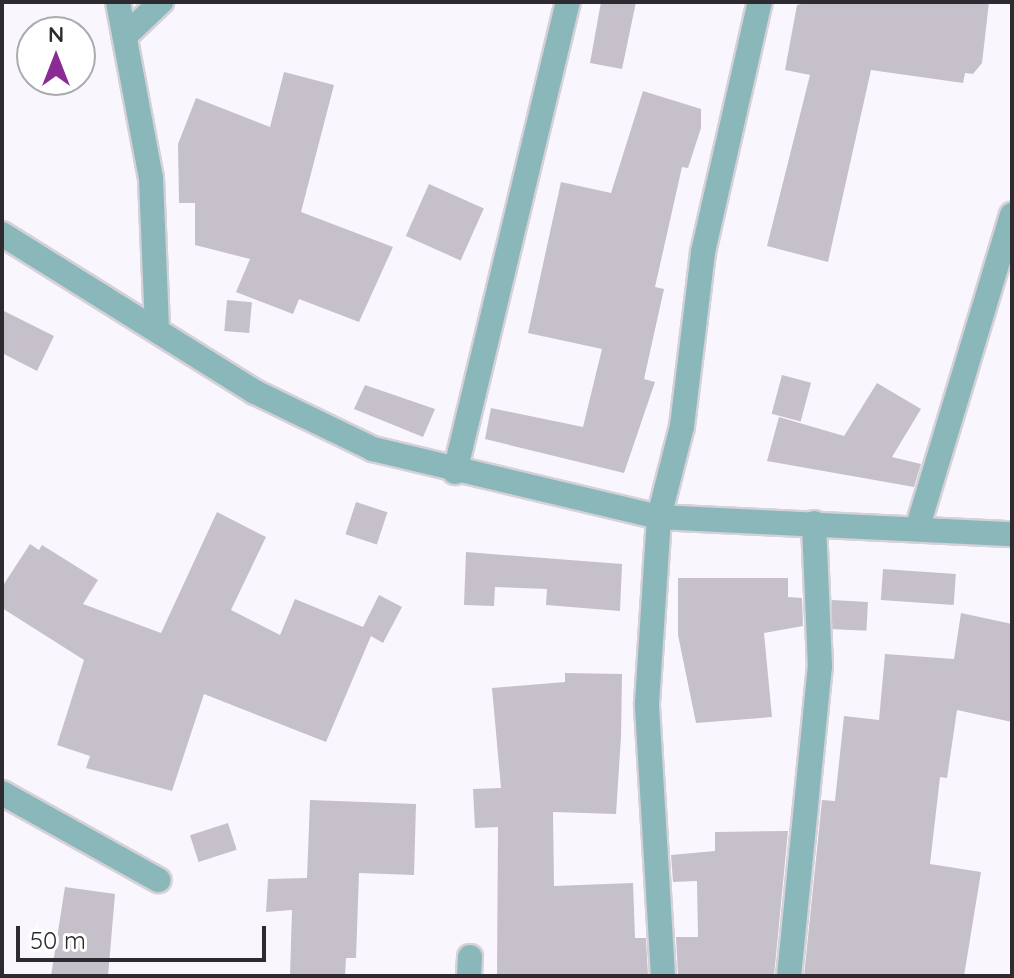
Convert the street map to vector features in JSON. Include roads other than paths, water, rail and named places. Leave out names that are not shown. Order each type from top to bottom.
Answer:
[{"type":"street","points":[[118,2],[151,178],[157,329]]},
{"type":"street","points":[[125,36],[161,2]]},
{"type":"street","points":[[455,472],[568,2]]},
{"type":"street","points":[[663,976],[647,703],[659,517],[682,426],[703,252],[760,2]]},
{"type":"street","points":[[918,526],[1012,215]]},
{"type":"street","points":[[2,234],[255,392],[373,449],[455,472],[659,517],[918,526],[1012,534]]},
{"type":"street","points":[[789,976],[820,667],[814,523]]},
{"type":"street","points":[[2,793],[158,880]]}]
